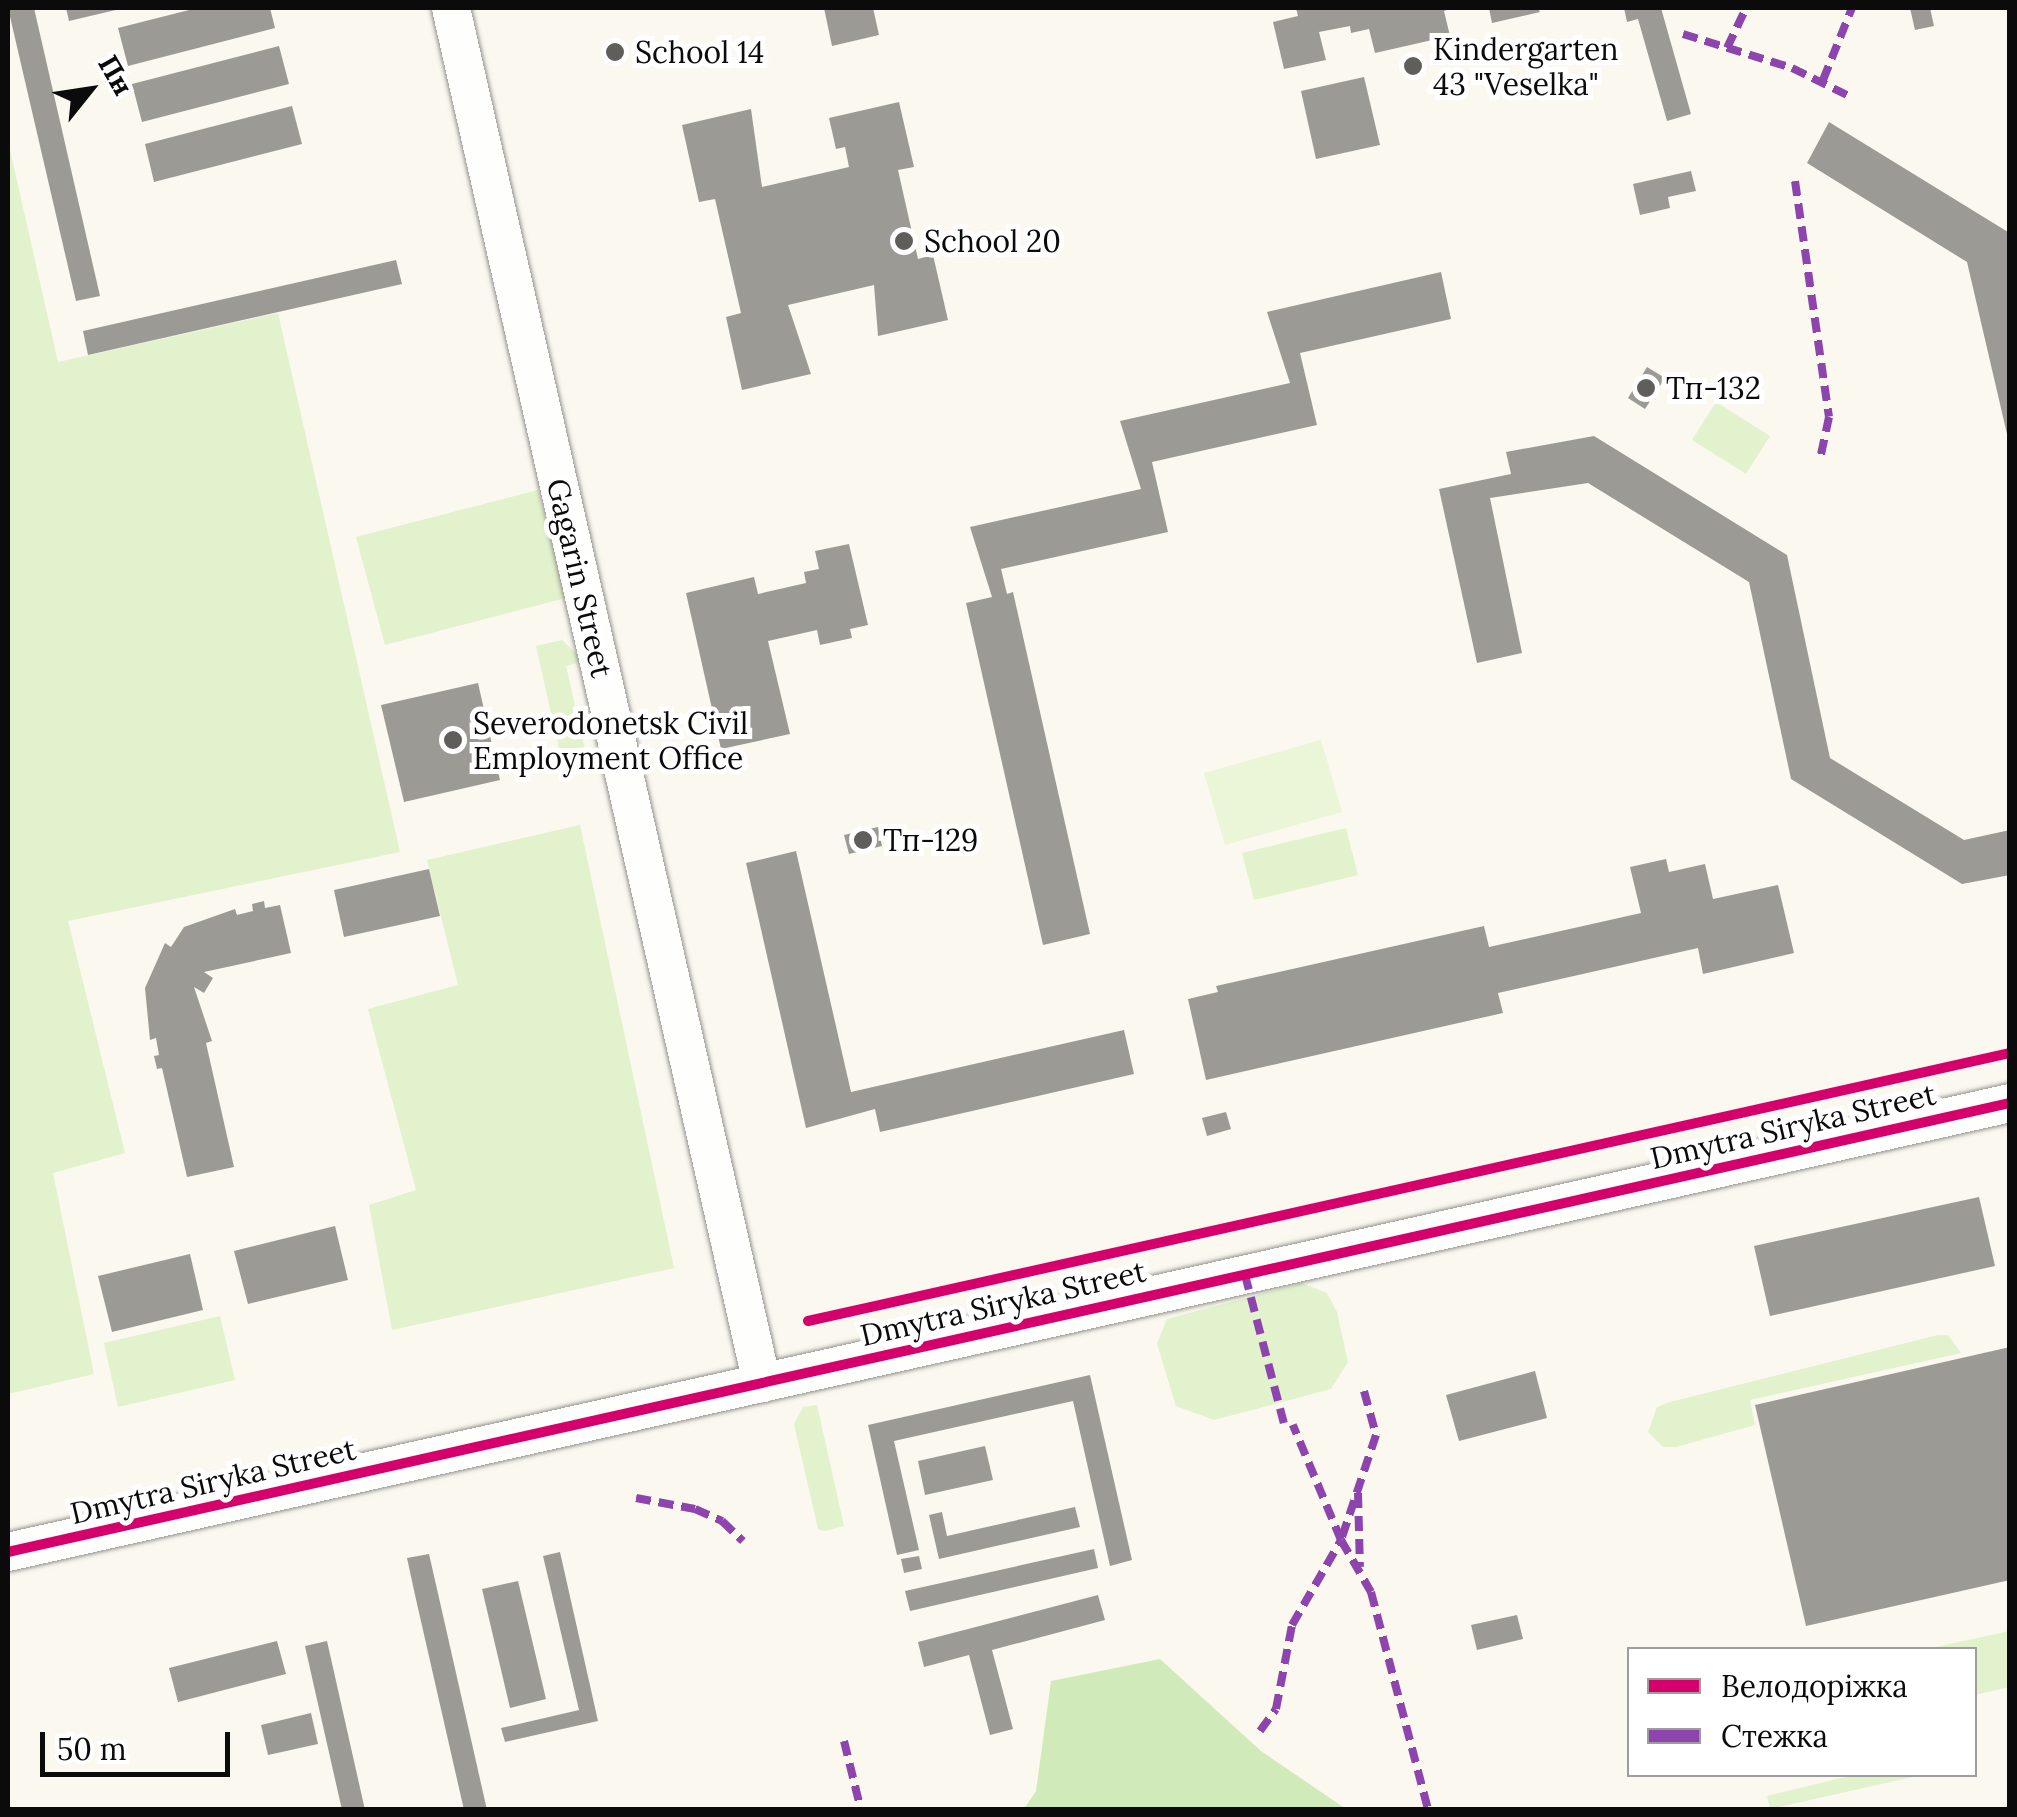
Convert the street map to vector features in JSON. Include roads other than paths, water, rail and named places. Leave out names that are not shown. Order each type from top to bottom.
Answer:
[{"type":"street","name":"Gagarin Street","points":[[451,8],[762,1383]]},
{"type":"street","name":"Dmytra Siryka Street","points":[[8,1552],[2010,1103]]},
{"type":"place","name":"School 14","points":[[615,52]]},
{"type":"place","name":"Kindergarten 43 \"Veselka\"","points":[[1413,66]]},
{"type":"place","name":"School 20","points":[[904,241]]},
{"type":"place","name":"Тп-132","points":[[1646,388]]},
{"type":"place","name":"Severodonetsk Civil Employment Office","points":[[453,740]]},
{"type":"place","name":"Тп-129","points":[[863,840]]}]
